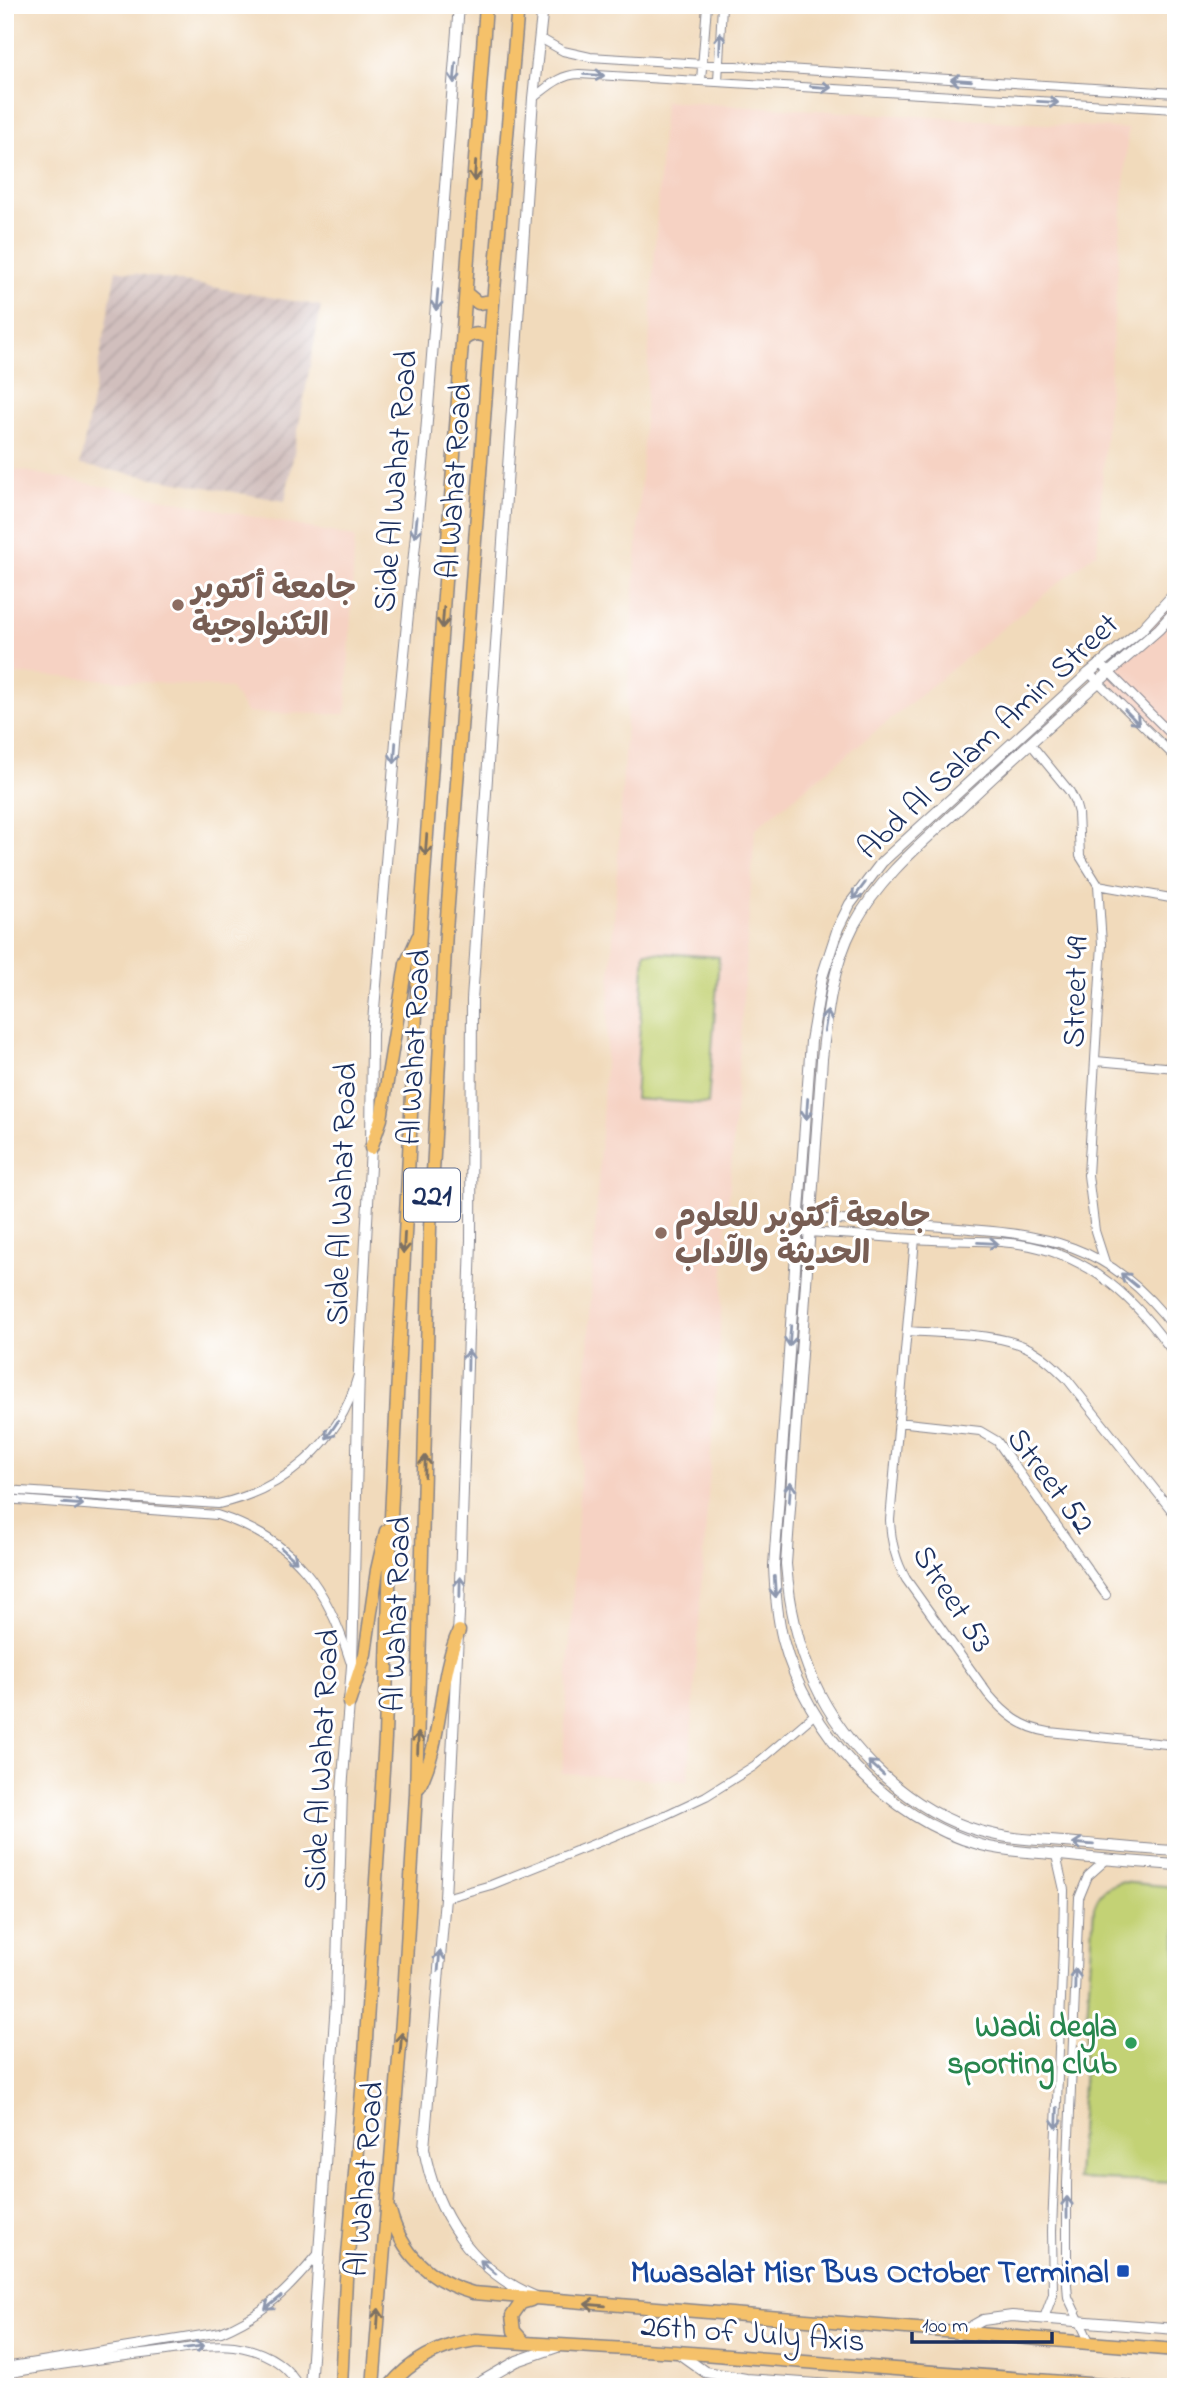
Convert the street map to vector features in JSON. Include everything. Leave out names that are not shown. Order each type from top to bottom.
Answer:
[{"type":"highway","name":"Al Wahat Road","points":[[341,2387],[346,2279],[365,2055],[384,1738],[391,1517],[420,933],[486,5]]},
{"type":"highway","name":"Al Wahat Road","points":[[373,2387],[403,2007],[416,1794],[430,1228],[446,931],[518,5]]},
{"type":"highway","points":[[466,293],[478,303],[493,301]]},
{"type":"highway","points":[[463,340],[474,334],[483,335],[490,340]]},
{"type":"highway","points":[[371,1148],[381,1119],[406,964],[420,933]]},
{"type":"highway","points":[[349,1703],[365,1654],[378,1561],[391,1517]]},
{"type":"highway","points":[[416,1794],[432,1755],[446,1668],[458,1630]]},
{"type":"highway","name":"26th of July Axis","points":[[387,2196],[393,2223],[405,2248],[414,2259],[435,2277],[473,2293],[531,2300],[1176,2350]]},
{"type":"highway","points":[[524,2342],[514,2331],[512,2316],[521,2303],[531,2300]]},
{"type":"highway","name":"26th of July Axis","points":[[389,2387],[418,2360],[446,2347],[476,2340],[677,2352],[1127,2387]]},
{"type":"street","name":"Side Al Wahat Road","points":[[310,2387],[336,2002],[342,1790],[352,1667],[359,1368],[371,1148],[372,1034],[398,705],[427,420],[459,5]]},
{"type":"street","points":[[543,5],[533,98],[472,1000],[470,1266],[458,1630],[445,1898],[424,2148],[435,2194],[447,2219],[469,2249],[512,2285],[546,2301]]},
{"type":"street","points":[[701,80],[707,5]]},
{"type":"street","points":[[718,81],[722,5]]},
{"type":"street","points":[[540,38],[573,55],[1176,93]]},
{"type":"street","points":[[533,98],[556,80],[573,74],[1176,109]]},
{"type":"street","name":"Abd Al Salam Amin Street","points":[[1176,592],[1140,631],[1089,673],[882,862],[850,904],[829,953],[816,1003],[811,1041],[781,1542],[801,1653],[829,1712],[855,1748],[901,1791],[939,1816],[982,1832],[1028,1840],[1176,1852]]},
{"type":"street","name":"Abd Al Salam Amin Street","points":[[1176,610],[1159,629],[1030,743],[894,870],[866,905],[845,943],[832,985],[825,1029],[810,1233],[775,1591],[783,1640],[790,1662],[815,1714],[833,1741],[862,1773],[894,1800],[934,1826],[956,1836],[1002,1850],[1176,1865]]},
{"type":"street","points":[[1101,663],[1176,739]]},
{"type":"street","points":[[1089,673],[1176,758]]},
{"type":"street","name":"Street 49","points":[[1030,743],[1075,802],[1080,856],[1098,885],[1102,933],[1097,1061],[1088,1175],[1096,1231],[1105,1262]]},
{"type":"street","points":[[1098,885],[1176,899]]},
{"type":"street","points":[[1097,1061],[1176,1068]]},
{"type":"street","points":[[799,1217],[1033,1235],[1070,1246],[1105,1262],[1144,1293],[1176,1330],[1164,1340]]},
{"type":"street","points":[[945,1240],[946,1227]]},
{"type":"street","points":[[798,1232],[1019,1244],[1057,1254],[1093,1271],[1125,1295],[1146,1315],[1176,1357]]},
{"type":"street","name":"Street 53","points":[[915,1239],[890,1520],[893,1551],[906,1579],[988,1694],[1001,1709],[1032,1729],[1176,1745]]},
{"type":"street","points":[[906,1331],[1011,1342],[1032,1350],[1051,1363],[1067,1379],[1176,1516]]},
{"type":"street","points":[[5,1490],[218,1504],[248,1496],[284,1477],[314,1452],[343,1413],[359,1368]]},
{"type":"street","name":"Street 52","points":[[898,1422],[980,1431],[997,1441],[1106,1595]]},
{"type":"street","points":[[5,1499],[217,1515],[245,1525],[283,1549],[314,1581],[336,1619],[352,1667]]},
{"type":"street","points":[[445,1898],[491,1885],[659,1818],[706,1796],[754,1766],[815,1714]]},
{"type":"street","points":[[1044,2318],[1053,2294],[1052,2231],[1063,1946],[1064,1890],[1056,1855],[1057,1842]]},
{"type":"street","points":[[1123,1861],[1124,1847]]},
{"type":"street","points":[[1090,2343],[1068,2297],[1067,2234],[1075,1947],[1082,1886],[1096,1867],[1106,1860]]},
{"type":"street","points":[[1063,1946],[1075,1947]]},
{"type":"street","points":[[1052,2231],[1067,2234]]},
{"type":"street","points":[[5,2367],[220,2332],[248,2320],[273,2304],[319,2253]]},
{"type":"street","points":[[958,2334],[970,2326],[997,2317],[1044,2318],[1176,2329]]},
{"type":"street","points":[[220,2332],[221,2345]]},
{"type":"street","points":[[5,2374],[221,2345],[265,2355],[287,2370],[299,2387]]},
{"type":"street","points":[[472,2387],[517,2361],[566,2345]]},
{"type":"street","points":[[677,2352],[705,2372],[746,2379],[859,2387]]},
{"type":"shaded area","name":"جامعة أكتوبر للعلوم الحديثة والآداب","points":[[664,101],[1128,129],[1097,552],[755,829],[688,1781],[562,1773]]},
{"type":"shaded area","points":[[116,270],[321,306],[285,501],[80,465]]},
{"type":"shaded area","name":"جامعة أكتوبر التكنواوجية","points":[[5,467],[355,537],[346,714],[247,713],[230,688],[5,673]]},
{"type":"shaded area","points":[[1176,601],[1176,747],[1099,673],[1162,617]]},
{"type":"green space","points":[[645,952],[719,957],[708,1104],[635,1099]]},
{"type":"green space","name":"Wadi degla sporting club","points":[[1120,1882],[1176,1887],[1176,2183],[1077,2179],[1094,1907],[1103,1891]]},
{"type":"place","name":"جامعة أكتوبر التكنواوجية","points":[[178,605]]},
{"type":"place","name":"جامعة أكتوبر للعلوم الحديثة والآداب","points":[[661,1233]]},
{"type":"place","name":"Wadi degla sporting club","points":[[1131,2043]]},
{"type":"place","name":"Mwasalat Misr Bus October Terminal","points":[[1123,2271]]}]
